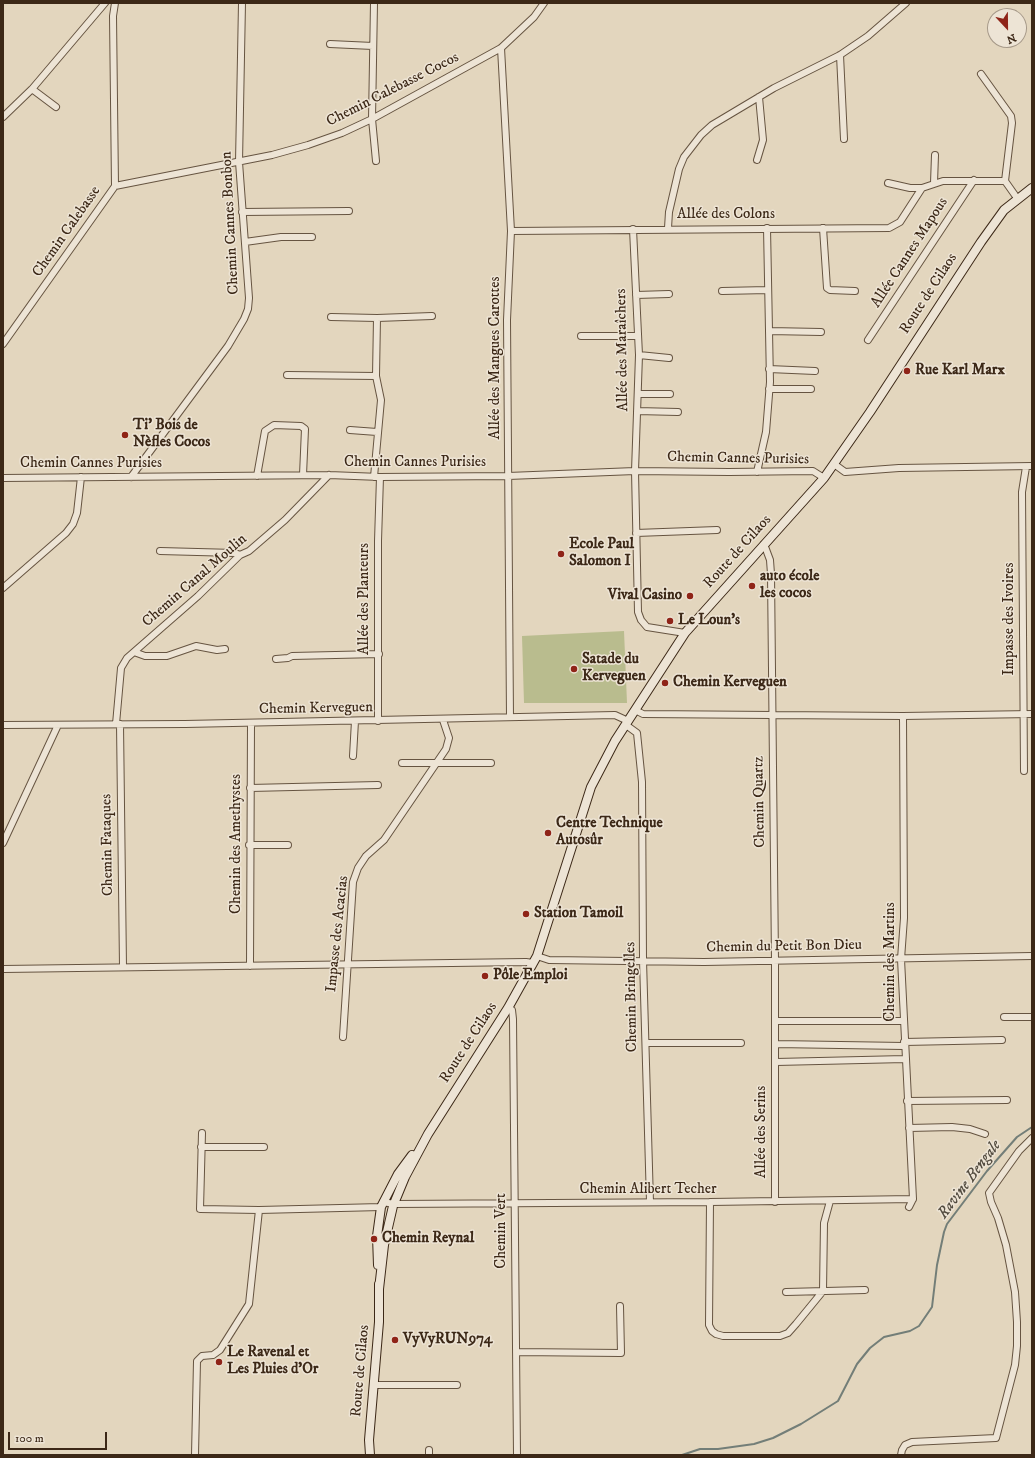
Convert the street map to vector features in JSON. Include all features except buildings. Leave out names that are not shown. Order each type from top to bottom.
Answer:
[{"type":"main road","name":"Route de Cilaos","points":[[380,1253],[394,1204],[405,1177],[428,1134],[508,1008],[535,960],[591,787],[627,723],[685,633],[824,478],[870,412],[981,242],[1004,210],[1017,198],[1032,188]]},
{"type":"main road","name":"Route de Cilaos","points":[[370,1455],[369,1440],[379,1322],[380,1253],[377,1236],[382,1204],[398,1174],[428,1134]]},
{"type":"street","points":[[3,117],[32,89],[105,3]]},
{"type":"street","name":"Chemin Calebasse","points":[[3,344],[115,186],[113,16],[115,3]]},
{"type":"street","name":"Chemin Cannes Bonbon","points":[[131,477],[228,346],[244,320],[248,309],[249,298],[239,162],[242,3]]},
{"type":"street","points":[[374,3],[372,119],[376,161]]},
{"type":"street","name":"Chemin Calebasse Cocos","points":[[115,186],[239,162],[308,146],[342,133],[372,119],[501,48],[534,17],[544,3]]},
{"type":"street","points":[[668,228],[669,212],[679,169],[691,147],[712,125],[759,97],[840,55],[868,36],[906,3]]},
{"type":"street","points":[[330,44],[373,46]]},
{"type":"street","name":"Allée des Mangues Carottes","points":[[501,48],[511,231],[507,320],[510,717]]},
{"type":"street","points":[[840,55],[844,139]]},
{"type":"street","points":[[981,74],[1011,116],[1012,123],[1005,181],[1017,198]]},
{"type":"street","points":[[32,89],[56,107]]},
{"type":"street","points":[[758,160],[763,140],[759,97]]},
{"type":"street","points":[[934,183],[935,155]]},
{"type":"street","name":"Allée Cannes Mapous","points":[[868,340],[974,180]]},
{"type":"street","points":[[888,183],[910,188],[922,188],[942,181],[1005,181]]},
{"type":"street","name":"Allée des Colons","points":[[511,231],[893,226],[900,222],[922,188]]},
{"type":"street","points":[[242,212],[349,211]]},
{"type":"street","points":[[757,472],[766,432],[769,389],[767,228]]},
{"type":"street","points":[[823,228],[825,285],[830,290],[855,290]]},
{"type":"street","name":"Allée des Maraîchers","points":[[633,229],[639,355],[639,394],[635,471],[638,612],[641,620],[647,627],[685,633]]},
{"type":"street","points":[[245,242],[281,237],[312,237]]},
{"type":"street","points":[[722,291],[768,290]]},
{"type":"street","points":[[636,295],[669,294]]},
{"type":"street","points":[[331,317],[377,318],[432,316]]},
{"type":"street","name":"Allée des Planteurs","points":[[377,318],[376,376],[381,400],[378,432],[377,477],[379,654],[378,721]]},
{"type":"street","points":[[769,331],[821,332]]},
{"type":"street","points":[[581,336],[637,336]]},
{"type":"street","points":[[639,355],[669,358]]},
{"type":"street","points":[[769,369],[815,371]]},
{"type":"street","points":[[287,374],[376,376]]},
{"type":"street","points":[[769,389],[811,389]]},
{"type":"street","points":[[639,394],[670,394]]},
{"type":"street","points":[[637,412],[678,412]]},
{"type":"street","points":[[257,476],[265,431],[268,427],[274,425],[301,426],[305,429],[303,475]]},
{"type":"street","points":[[350,430],[378,432]]},
{"type":"street","points":[[834,464],[845,472],[899,468],[1029,466]]},
{"type":"street","name":"Impasse des Ivoires","points":[[1024,771],[1022,492],[1029,466]]},
{"type":"street","name":"Chemin Cannes Purisies","points":[[3,478],[303,475],[377,477],[508,476],[635,471],[813,471],[824,478]]},
{"type":"street","name":"Chemin Canal Moulin","points":[[118,724],[121,668],[127,658],[204,590],[240,555],[249,551],[285,520],[329,475]]},
{"type":"street","points":[[3,588],[66,533],[73,524],[77,513],[81,477]]},
{"type":"street","points":[[636,533],[717,530]]},
{"type":"street","name":"Chemin Quartz","points":[[764,544],[770,560],[771,574],[771,714],[776,1062]]},
{"type":"street","points":[[160,551],[235,553],[240,555]]},
{"type":"street","points":[[3,582],[10,582]]},
{"type":"street","points":[[134,652],[142,656],[167,656],[196,646],[217,650],[225,649]]},
{"type":"street","points":[[276,659],[288,658],[292,656],[379,654]]},
{"type":"street","points":[[635,710],[643,714],[903,716],[1032,714]]},
{"type":"street","name":"Chemin Kerveguen","points":[[3,725],[443,720],[615,715],[627,723]]},
{"type":"street","name":"Chemin des Martins","points":[[903,716],[904,918],[901,958],[904,1044],[913,1199],[909,1207]]},
{"type":"street","name":"Impasse des Acacias","points":[[343,1037],[346,965],[353,882],[358,868],[366,856],[384,840],[446,749],[449,742],[443,720]]},
{"type":"street","points":[[353,756],[355,721]]},
{"type":"street","name":"Chemin des Amethystes","points":[[250,966],[249,845],[251,723]]},
{"type":"street","name":"Chemin Bringelles","points":[[627,723],[637,734],[642,782],[643,960],[650,1202]]},
{"type":"street","name":"Chemin Fataques","points":[[118,724],[123,967]]},
{"type":"street","points":[[3,843],[58,725]]},
{"type":"street","points":[[402,764],[490,763]]},
{"type":"street","points":[[250,788],[378,785]]},
{"type":"street","points":[[249,845],[288,845]]},
{"type":"street","name":"Chemin du Petit Bon Dieu","points":[[3,969],[526,962],[535,960],[643,960],[704,962],[1032,956]]},
{"type":"street","name":"Chemin Vert","points":[[508,1008],[512,1010],[513,1019],[517,1455]]},
{"type":"street","points":[[1004,1016],[1032,1017]]},
{"type":"street","points":[[776,1020],[903,1020]]},
{"type":"street","points":[[776,1044],[904,1044],[1002,1040]]},
{"type":"street","points":[[646,1043],[741,1042]]},
{"type":"street","points":[[776,1062],[905,1059]]},
{"type":"street","name":"Allée des Serins","points":[[775,1202],[776,1062]]},
{"type":"street","points":[[907,1101],[1007,1100]]},
{"type":"street","points":[[909,1128],[958,1128],[970,1129],[985,1134]]},
{"type":"street","points":[[202,1133],[200,1209],[259,1210],[382,1204]]},
{"type":"street","points":[[901,1455],[905,1445],[912,1442],[996,1438],[1015,1365],[1017,1322],[1015,1292],[1006,1245],[989,1193],[1019,1151],[1032,1138]]},
{"type":"street","points":[[201,1147],[264,1147]]},
{"type":"street","name":"Chemin Alibert Techer","points":[[382,1204],[775,1202],[913,1199]]},
{"type":"street","points":[[710,1202],[709,1325],[716,1334],[780,1336],[788,1333],[822,1291],[823,1231],[830,1201]]},
{"type":"street","points":[[194,1455],[197,1361],[202,1356],[213,1355],[220,1350],[249,1304],[259,1210]]},
{"type":"street","points":[[786,1292],[865,1290]]},
{"type":"street","points":[[516,1352],[621,1353],[620,1306]]},
{"type":"street","points":[[374,1385],[457,1385]]},
{"type":"green space","name":"Satade du Kerveguen","points":[[624,631],[627,703],[524,703],[522,636]]},
{"type":"waterway","name":"Ravine Bengale","points":[[682,1455],[700,1449],[718,1449],[754,1444],[773,1438],[801,1424],[838,1401],[857,1364],[870,1348],[884,1337],[910,1331],[919,1326],[932,1307],[937,1265],[947,1224],[987,1171],[1017,1137],[1032,1127]]},
{"type":"place","name":"Rue Karl Marx","points":[[907,371]]},
{"type":"place","name":"Ti' Bois de Nèfles Cocos","points":[[125,435]]},
{"type":"place","name":"Ecole Paul Salomon I","points":[[561,554]]},
{"type":"place","name":"auto école les cocos","points":[[752,586]]},
{"type":"place","name":"Vival Casino","points":[[690,596]]},
{"type":"place","name":"Le Loun's","points":[[670,621]]},
{"type":"place","name":"Satade du Kerveguen","points":[[574,669]]},
{"type":"place","name":"Chemin Kerveguen","points":[[665,683]]},
{"type":"place","name":"Centre Technique Autosûr","points":[[548,833]]},
{"type":"place","name":"Station Tamoil","points":[[526,914]]},
{"type":"place","name":"Pôle Emploi","points":[[485,976]]},
{"type":"place","name":"Chemin Reynal","points":[[374,1239]]},
{"type":"place","name":"VyVyRUN974","points":[[395,1340]]},
{"type":"place","name":"Le Ravenal et Les Pluies d'Or","points":[[219,1362]]}]
